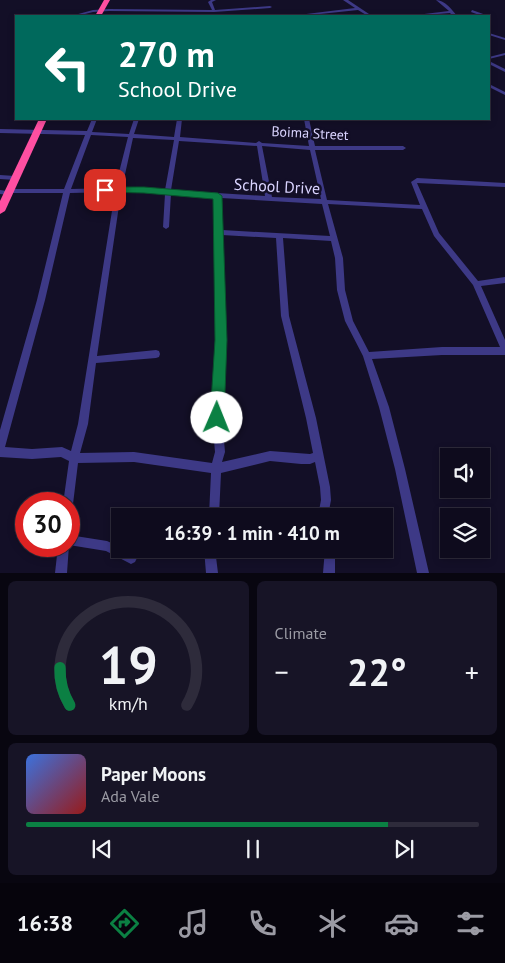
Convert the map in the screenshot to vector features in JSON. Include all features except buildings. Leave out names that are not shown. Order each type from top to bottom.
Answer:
[{"type":"highway","points":[[99,14],[107,0]]},
{"type":"highway","points":[[0,211],[6,192],[15,178],[43,120]]},
{"type":"street","points":[[214,0],[210,2],[218,13]]},
{"type":"street","points":[[345,0],[369,15]]},
{"type":"street","points":[[438,0],[454,15]]},
{"type":"street","points":[[86,15],[196,14],[270,7]]},
{"type":"street","points":[[302,15],[360,9]]},
{"type":"street","points":[[472,11],[482,15]]},
{"type":"street","points":[[425,15],[451,12]]},
{"type":"street","points":[[490,34],[505,39]]},
{"type":"street","points":[[490,59],[505,54]]},
{"type":"street","points":[[490,60],[505,71]]},
{"type":"street","points":[[490,86],[505,94]]},
{"type":"street","points":[[0,447],[41,300],[67,190],[94,120]]},
{"type":"street","points":[[70,492],[74,458],[84,424],[118,190],[137,120]]},
{"type":"street","points":[[166,228],[168,192],[180,120]]},
{"type":"street","points":[[307,120],[324,203],[339,258],[341,290],[349,321],[368,356],[384,407],[423,573]]},
{"type":"street","name":"Boima Street","points":[[0,131],[36,134],[88,133],[312,148],[403,148]]},
{"type":"street","points":[[259,144],[269,199]]},
{"type":"street","points":[[0,177],[15,178]]},
{"type":"street","points":[[368,356],[505,350],[476,284],[441,243],[414,185],[417,180],[505,186]]},
{"type":"street","name":"School Drive","points":[[6,192],[118,190],[324,203],[424,207]]},
{"type":"street","points":[[214,508],[216,469],[220,452],[217,418],[221,340],[218,196]]},
{"type":"street","points":[[219,232],[334,239]]},
{"type":"street","points":[[279,236],[285,316],[311,418],[317,456],[325,487],[324,508]]},
{"type":"street","points":[[476,284],[505,280]]},
{"type":"street","points":[[92,360],[156,354]]},
{"type":"street","points":[[0,452],[32,454],[62,452],[74,458],[134,457],[216,469],[270,456],[310,459],[317,456]]},
{"type":"street","points":[[80,542],[111,548]]},
{"type":"street","points":[[61,573],[63,557]]},
{"type":"street","points":[[211,558],[212,573]]},
{"type":"street","points":[[329,573],[330,558]]},
{"type":"route","points":[[105,190],[144,190],[218,196],[221,340],[217,418]]}]
